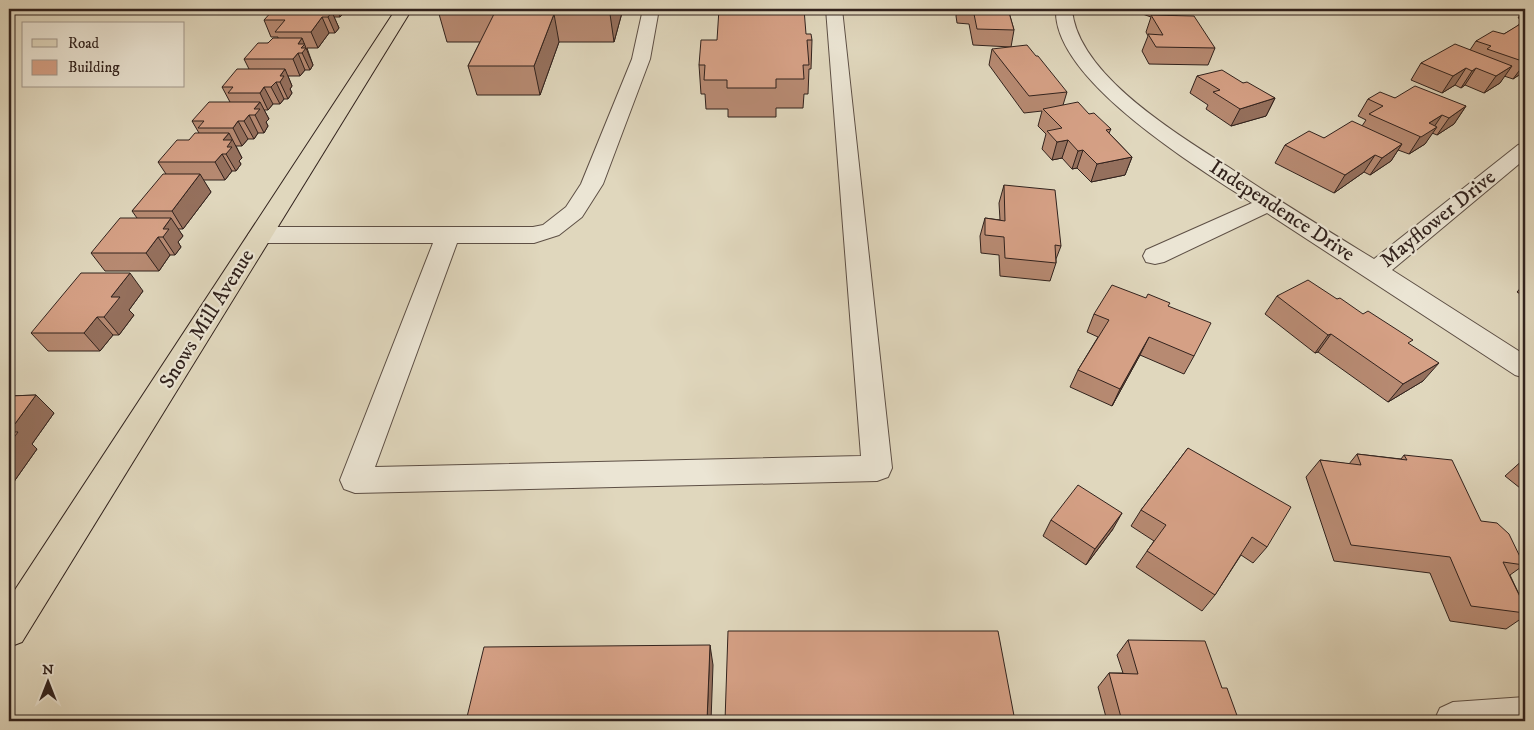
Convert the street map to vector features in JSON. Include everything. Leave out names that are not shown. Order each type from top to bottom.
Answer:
[{"type":"main road","name":"Snows Mill Avenue","points":[[9,630],[404,9]]},
{"type":"street","points":[[260,235],[534,235],[551,230],[574,212],[592,184],[641,59],[651,9]]},
{"type":"street","points":[[448,235],[354,480],[877,468],[834,9]]},
{"type":"street","name":"Independence Drive","points":[[1064,17],[1078,50],[1100,78],[1128,105],[1164,135],[1268,204],[1525,368]]},
{"type":"street","name":"Mayflower Drive","points":[[1375,271],[1525,148]]},
{"type":"street","points":[[1155,256],[1268,204]]},
{"type":"street","points":[[1453,721],[1525,716]]},
{"type":"building","points":[[274,9],[328,9],[325,12],[332,12],[328,17],[322,17],[311,32],[275,32],[285,20],[264,20]]},
{"type":"building","points":[[442,9],[612,9],[610,14],[554,14],[534,66],[468,66],[494,14],[439,14]]},
{"type":"building","points":[[719,9],[804,9],[806,34],[811,34],[812,40],[807,40],[809,65],[803,65],[804,79],[776,79],[776,88],[727,88],[727,80],[704,80],[705,65],[699,65],[701,40],[717,40]]},
{"type":"building","points":[[973,9],[1008,9],[1014,30],[977,29]]},
{"type":"building","points":[[1151,15],[1194,16],[1215,48],[1156,47],[1148,34],[1163,35]]},
{"type":"building","points":[[1525,21],[1525,62],[1487,49],[1491,46],[1476,41],[1493,31],[1504,34]]},
{"type":"building","points":[[273,38],[302,38],[298,44],[305,44],[301,48],[306,48],[293,59],[244,59],[258,43],[268,43]]},
{"type":"building","points":[[1455,44],[1512,66],[1496,76],[1476,68],[1472,71],[1466,68],[1453,76],[1421,63]]},
{"type":"building","points":[[1027,45],[1067,92],[1029,96],[992,49]]},
{"type":"building","points":[[237,69],[285,69],[280,76],[284,76],[280,82],[276,82],[271,87],[264,87],[260,93],[228,93],[233,87],[222,87]]},
{"type":"building","points":[[1222,70],[1243,83],[1247,82],[1275,98],[1240,109],[1213,92],[1220,90],[1197,76]]},
{"type":"building","points":[[1415,86],[1466,106],[1449,118],[1442,115],[1429,123],[1437,127],[1421,137],[1369,114],[1383,106],[1368,99],[1380,92],[1395,98]]},
{"type":"building","points":[[209,102],[260,102],[254,109],[260,109],[255,115],[249,115],[244,121],[238,121],[233,128],[198,128],[204,121],[192,121]]},
{"type":"building","points":[[1078,102],[1089,114],[1094,113],[1111,129],[1106,130],[1132,157],[1097,164],[1083,150],[1078,151],[1068,140],[1057,142],[1047,131],[1062,128],[1043,109]]},
{"type":"building","points":[[1352,121],[1402,144],[1382,158],[1375,155],[1345,175],[1285,145],[1309,131],[1324,138]]},
{"type":"building","points":[[195,133],[229,133],[223,140],[232,140],[227,147],[232,147],[215,162],[158,162],[177,140],[189,140]]},
{"type":"building","points":[[163,174],[200,174],[172,211],[132,211]]},
{"type":"building","points":[[1004,185],[1055,190],[1061,246],[1055,245],[1056,263],[1005,258],[1004,237],[985,235],[985,218],[1005,221]]},
{"type":"building","points":[[120,218],[171,218],[163,229],[169,229],[163,237],[158,237],[146,253],[91,253]]},
{"type":"building","points":[[81,273],[130,273],[111,297],[120,297],[104,317],[97,317],[84,333],[31,333]]},
{"type":"building","points":[[1308,280],[1337,299],[1340,298],[1363,314],[1368,311],[1413,340],[1408,343],[1439,363],[1403,384],[1331,334],[1328,335],[1277,296]]},
{"type":"building","points":[[1112,285],[1146,298],[1148,294],[1170,303],[1168,306],[1211,323],[1194,356],[1149,337],[1120,389],[1078,370],[1109,320],[1094,314]]},
{"type":"building","points":[[36,395],[9,432],[9,396]]},
{"type":"building","points":[[9,432],[18,432],[9,444]]},
{"type":"building","points":[[1188,448],[1291,507],[1267,547],[1252,537],[1215,595],[1147,551],[1166,525],[1141,510]]},
{"type":"building","points":[[1357,454],[1407,460],[1404,455],[1452,460],[1481,521],[1497,523],[1509,534],[1524,565],[1503,562],[1525,607],[1525,613],[1471,606],[1450,557],[1351,545],[1320,460],[1361,465]]},
{"type":"building","points":[[1078,485],[1122,513],[1095,549],[1051,520]]},
{"type":"building","points":[[728,631],[998,631],[1015,721],[725,721]]},
{"type":"building","points":[[1128,640],[1205,641],[1222,688],[1227,688],[1239,721],[1122,721],[1109,673],[1138,674]]},
{"type":"building","points":[[710,645],[707,721],[466,721],[484,647]]}]
